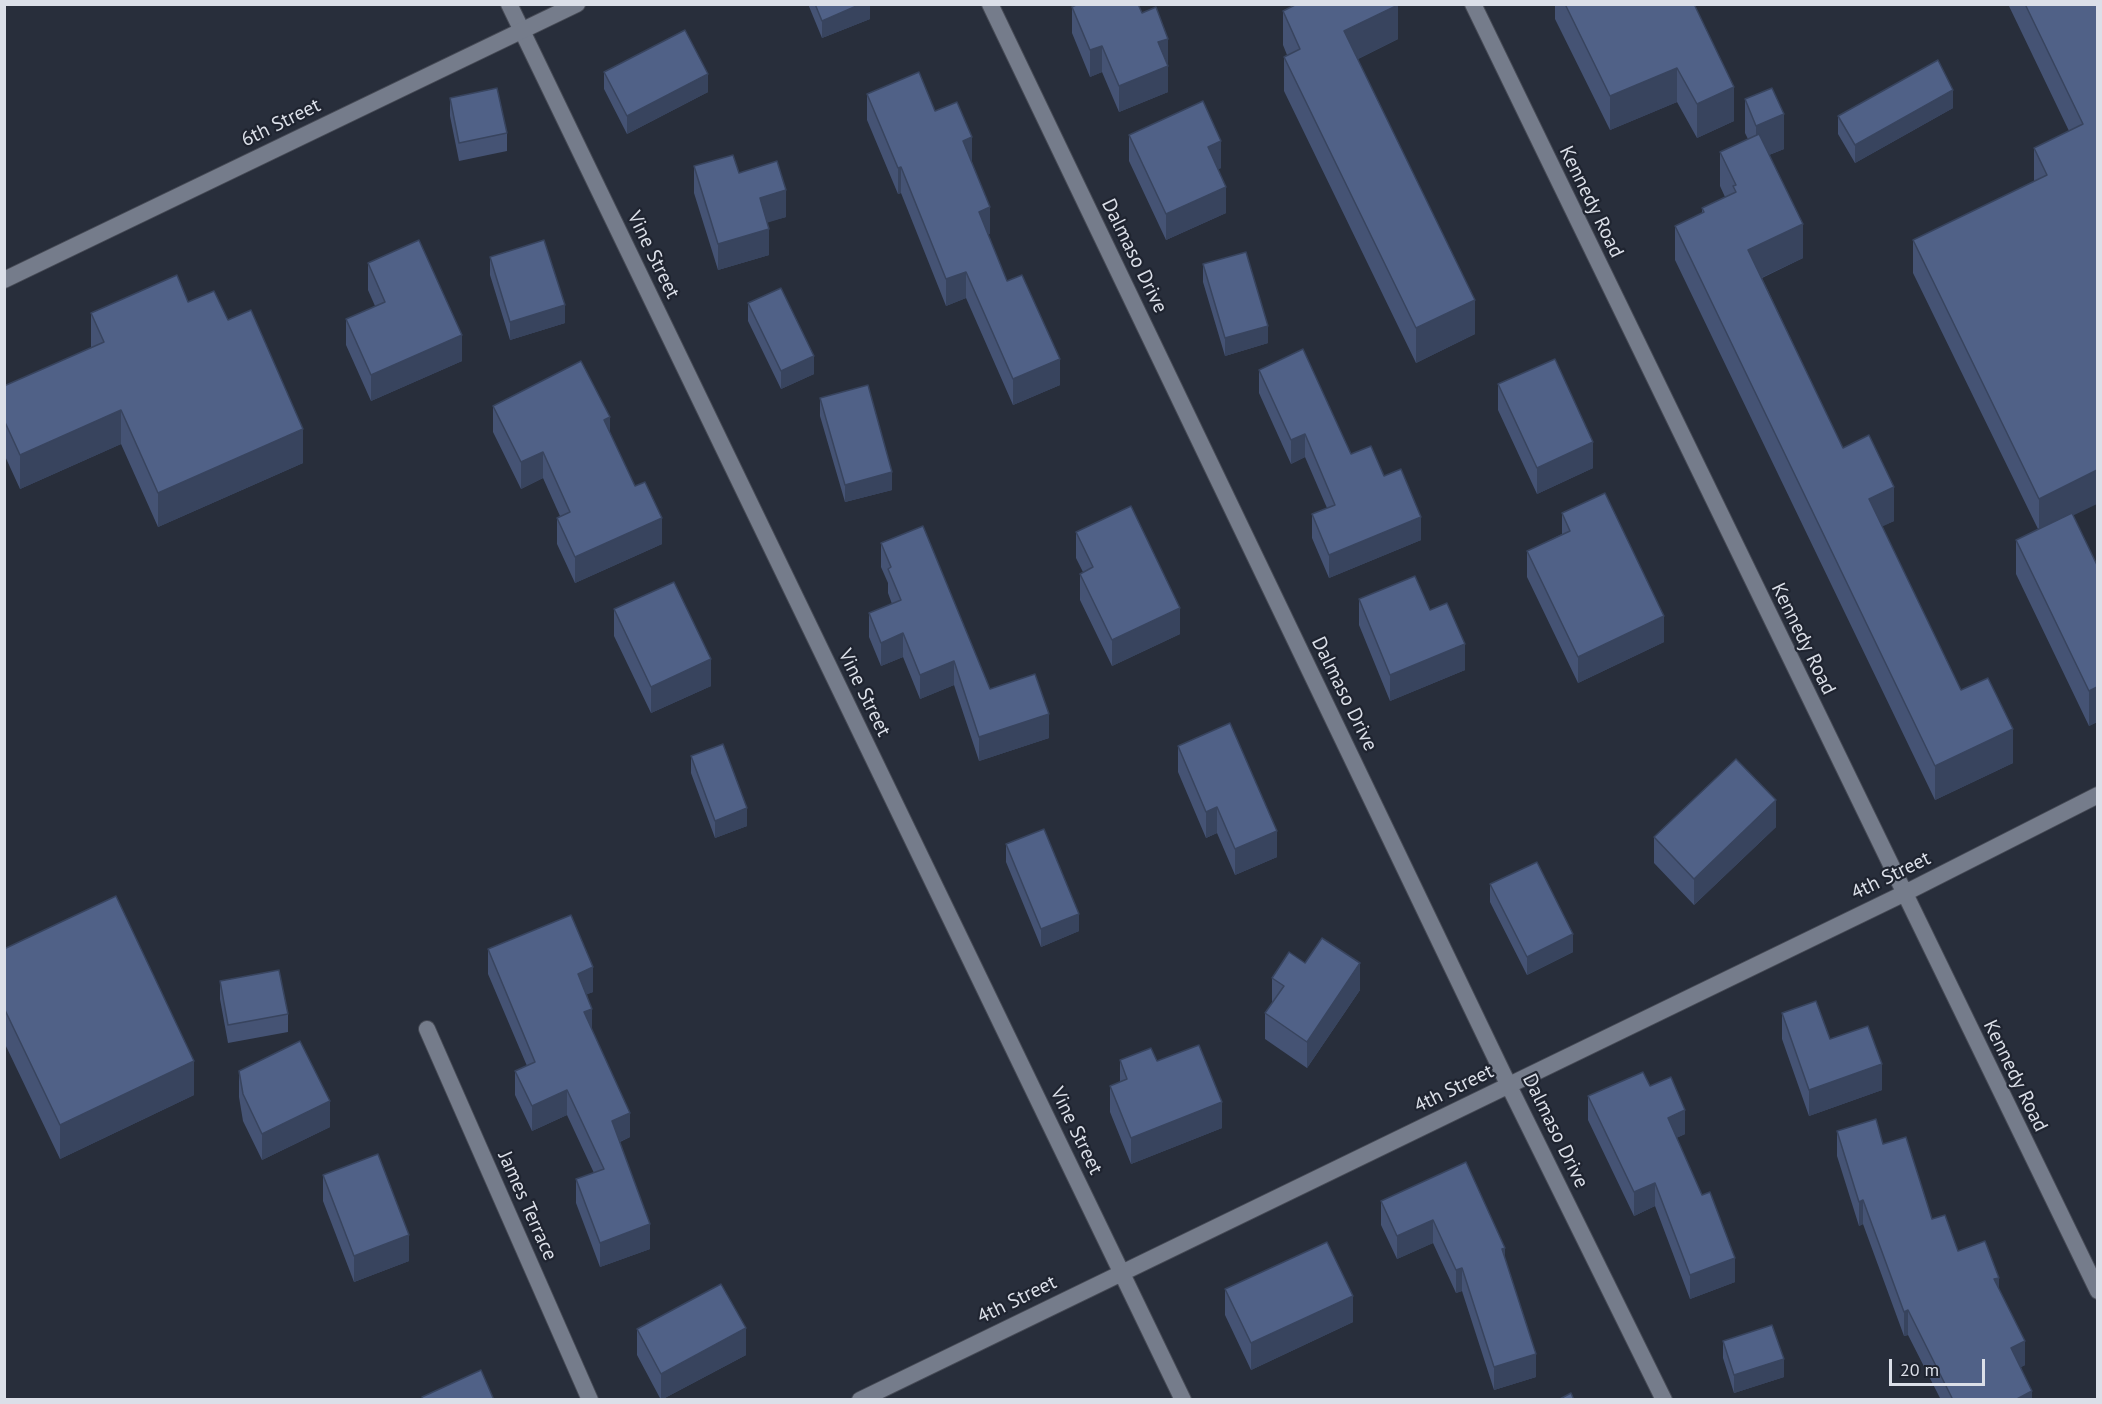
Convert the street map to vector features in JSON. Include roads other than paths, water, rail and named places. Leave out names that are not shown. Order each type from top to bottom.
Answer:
[{"type":"street","name":"Vine Street","points":[[509,4],[1183,1400]]},
{"type":"street","name":"6th Street","points":[[4,280],[577,4]]},
{"type":"street","name":"Dalmaso Drive","points":[[990,4],[1509,1086],[1664,1400]]},
{"type":"street","name":"Kennedy Road","points":[[1473,4],[2097,1291]]},
{"type":"street","name":"4th Street","points":[[860,1400],[1903,894],[2097,795]]},
{"type":"street","name":"James Terrace","points":[[427,1029],[590,1400]]}]
